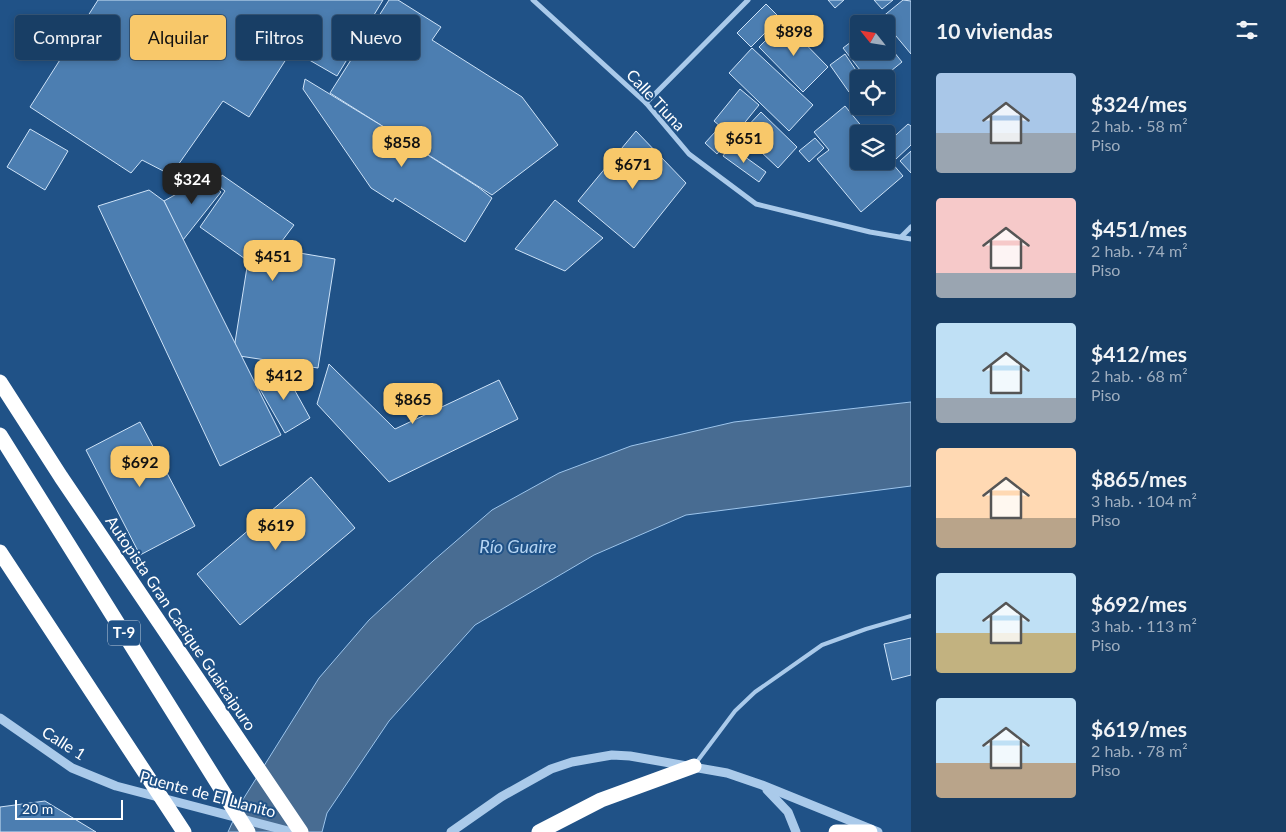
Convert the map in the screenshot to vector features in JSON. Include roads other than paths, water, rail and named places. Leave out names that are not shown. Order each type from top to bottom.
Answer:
[{"type":"highway","name":"Autopista Gran Cacique Guaicaipuro","points":[[0,382],[61,477],[301,832]]},
{"type":"highway","name":"T-9","points":[[0,435],[248,832]]},
{"type":"highway","points":[[0,552],[184,832]]},
{"type":"highway","points":[[539,832],[601,800],[694,766]]},
{"type":"highway","points":[[836,832],[870,832]]},
{"type":"street","name":"Calle Tiuna","points":[[533,0],[646,103],[689,154],[756,204],[870,232],[911,239]]},
{"type":"street","points":[[646,103],[748,0]]},
{"type":"street","points":[[902,236],[911,228]]},
{"type":"street","name":"Calle 1","points":[[0,718],[72,768],[116,786]]},
{"type":"street","points":[[450,832],[501,797],[551,769],[572,762],[612,755],[694,766],[727,773],[762,785],[878,832]]},
{"type":"street","points":[[762,785],[788,812],[796,832]]},
{"type":"street","name":"Puente de El Llanito","points":[[116,786],[292,832]]},
{"type":"lane","points":[[694,766],[735,711],[755,692],[822,645],[866,629],[911,616]]},
{"type":"water","name":"Río Guaire","points":[[911,402],[911,486],[686,515],[594,555],[475,625],[389,721],[327,813],[322,832],[228,832],[242,801],[319,678],[369,620],[492,510],[559,473],[631,446],[734,422]]}]
